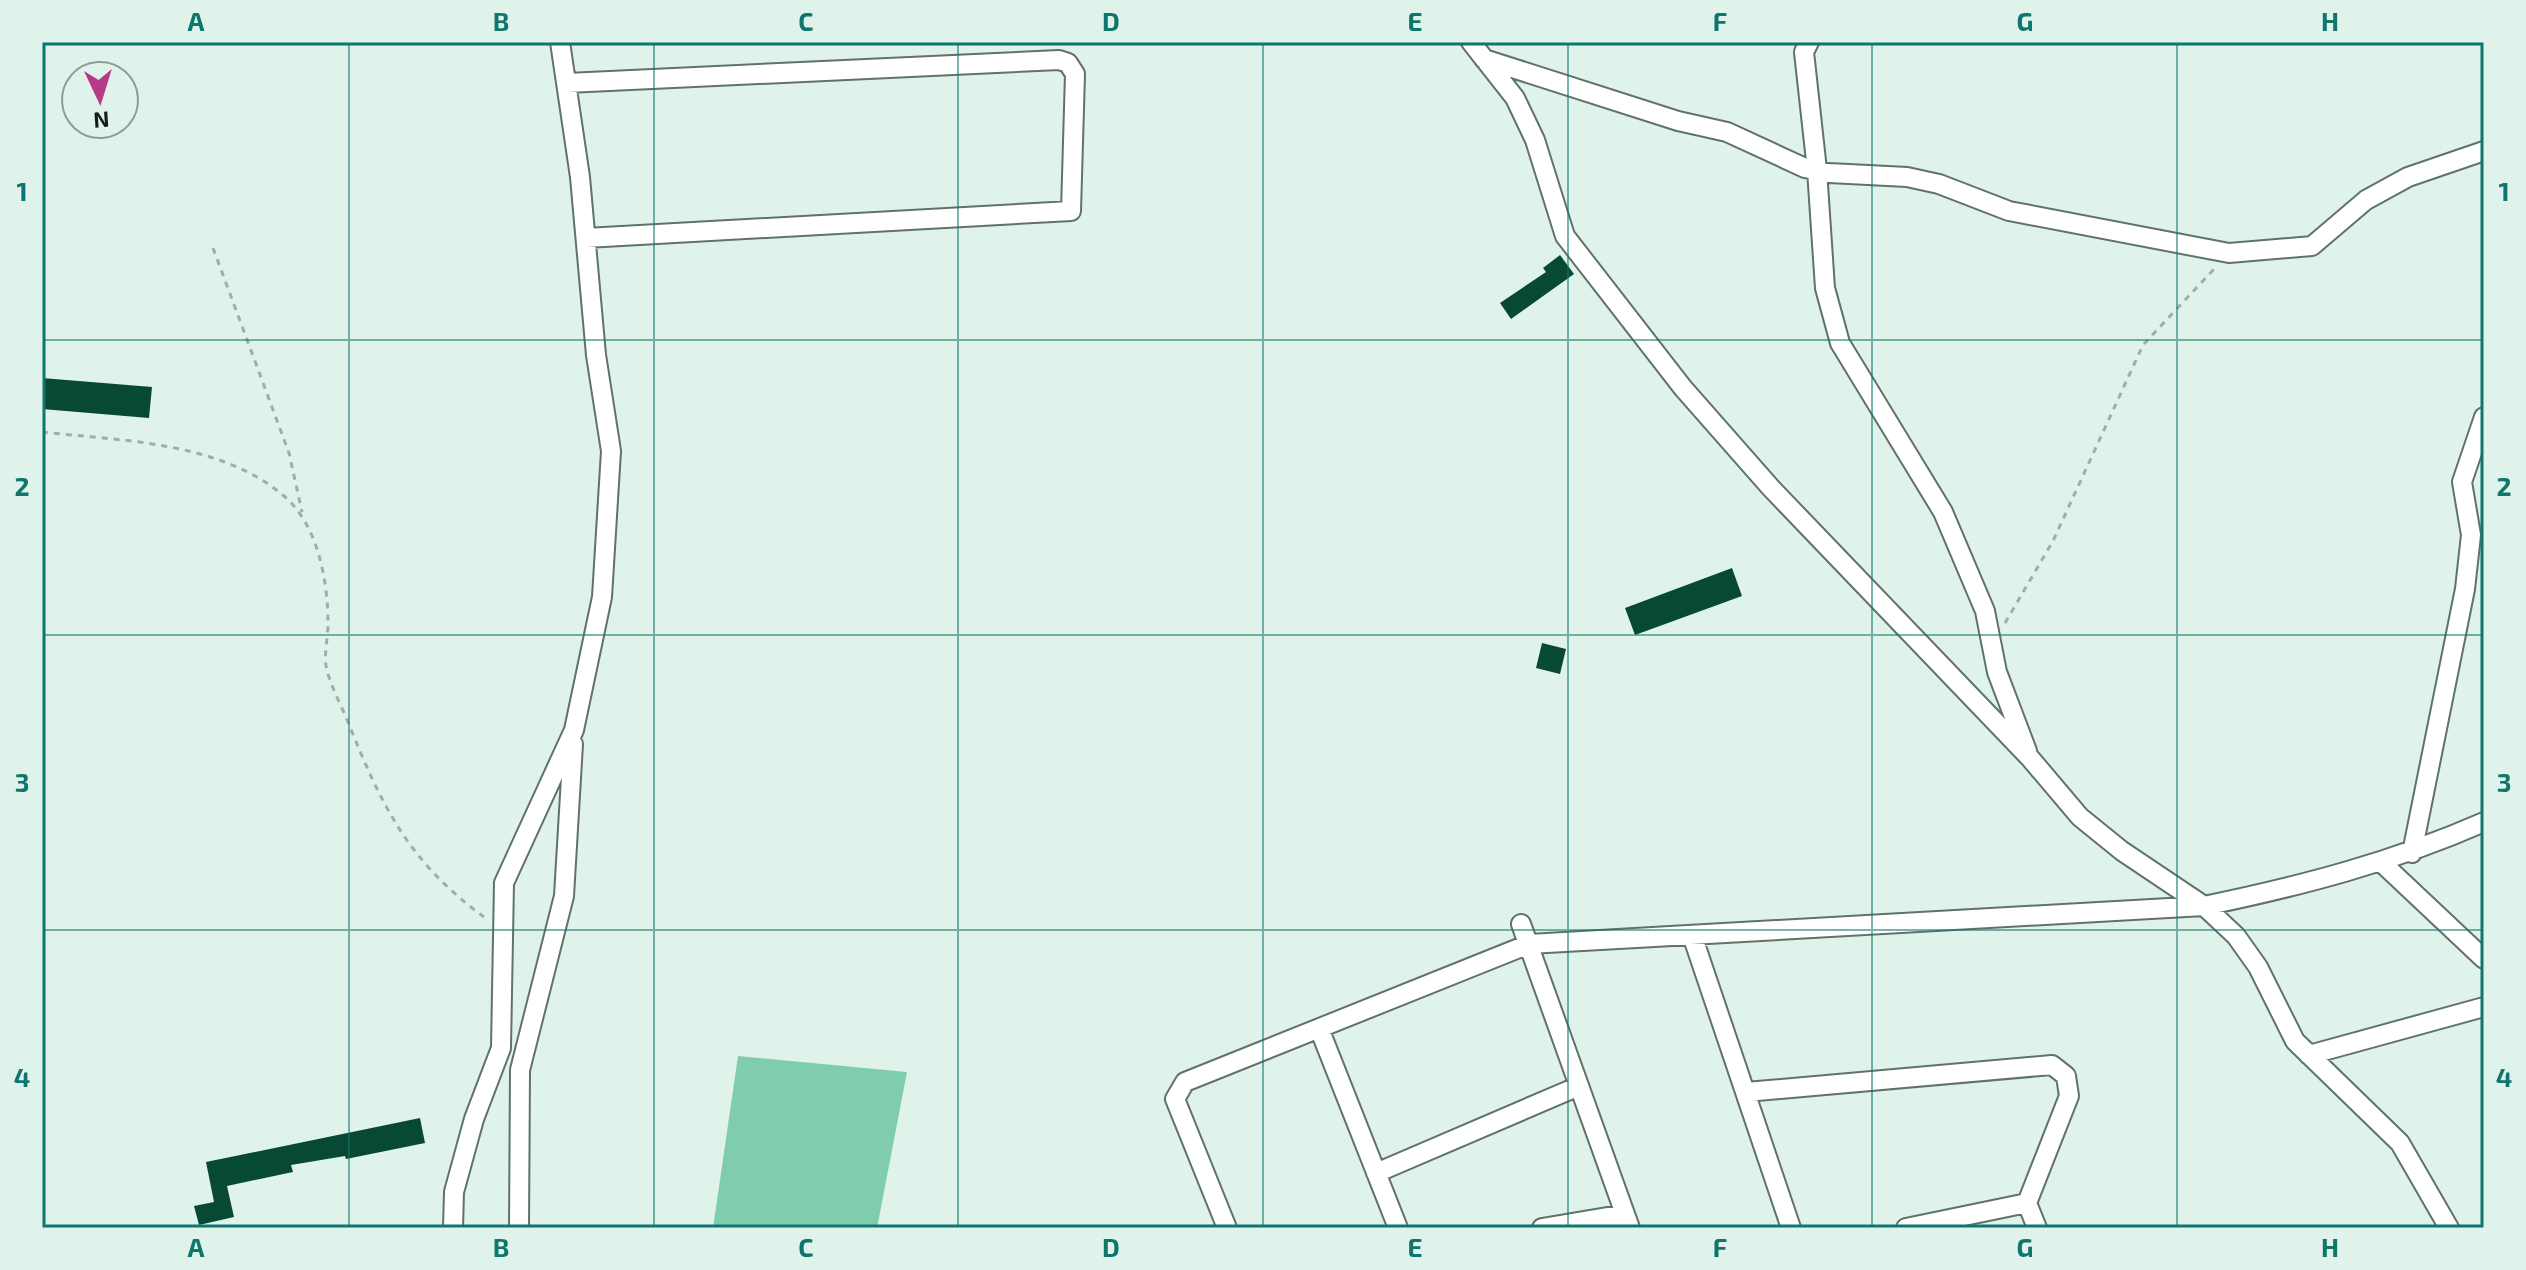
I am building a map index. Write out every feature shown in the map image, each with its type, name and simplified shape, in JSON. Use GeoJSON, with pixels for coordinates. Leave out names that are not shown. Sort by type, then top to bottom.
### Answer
{"type":"FeatureCollection","features":[{"type":"Feature","properties":{"kind":"street"},"geometry":{"type":"LineString","coordinates":[[519,1228],[520,1070],[564,896],[574,730],[602,597],[611,451],[596,355],[586,238],[560,42]]}},
{"type":"Feature","properties":{"kind":"street"},"geometry":{"type":"LineString","coordinates":[[1471,42],[1515,98],[1535,140],[1565,236],[1637,329],[1771,488],[2030,758],[2080,817],[2122,851],[2204,906],[2236,936],[2258,967],[2295,1041],[2400,1143],[2449,1228]]}},
{"type":"Feature","properties":{"kind":"street"},"geometry":{"type":"LineString","coordinates":[[1809,42],[1804,52],[1817,170],[1825,288],[1840,343],[1943,512],[1985,611],[1997,672],[2030,758]]}},
{"type":"Feature","properties":{"kind":"street"},"geometry":{"type":"LineString","coordinates":[[1484,59],[1678,121],[1706,125],[1817,170],[1907,177],[1939,184],[2009,211],[2229,253],[2312,246],[2377,194],[2408,177],[2484,151]]}},
{"type":"Feature","properties":{"kind":"street"},"geometry":{"type":"LineString","coordinates":[[567,83],[1059,60],[1068,63],[1075,74],[1071,211],[586,238]]}},
{"type":"Feature","properties":{"kind":"street"},"geometry":{"type":"LineString","coordinates":[[2412,853],[2465,589],[2471,535],[2462,482],[2484,417]]}},
{"type":"Feature","properties":{"kind":"street"},"geometry":{"type":"LineString","coordinates":[[453,1228],[454,1192],[474,1119],[501,1048],[504,883],[574,730]]}},
{"type":"Feature","properties":{"kind":"street"},"geometry":{"type":"LineString","coordinates":[[1227,1228],[1175,1099],[1185,1082],[1529,944],[2204,906],[2308,885],[2412,853],[2484,822]]}},
{"type":"Feature","properties":{"kind":"street"},"geometry":{"type":"LineString","coordinates":[[2381,862],[2484,959]]}},
{"type":"Feature","properties":{"kind":"street"},"geometry":{"type":"LineString","coordinates":[[1521,924],[1628,1221],[1542,1228]]}},
{"type":"Feature","properties":{"kind":"street"},"geometry":{"type":"LineString","coordinates":[[1692,935],[1791,1228]]}},
{"type":"Feature","properties":{"kind":"street"},"geometry":{"type":"LineString","coordinates":[[2309,1055],[2484,1007]]}},
{"type":"Feature","properties":{"kind":"street"},"geometry":{"type":"LineString","coordinates":[[1319,1028],[1398,1228]]}},
{"type":"Feature","properties":{"kind":"street"},"geometry":{"type":"LineString","coordinates":[[1746,1092],[2052,1065],[2066,1076],[2069,1096],[2027,1203],[2037,1228]]}},
{"type":"Feature","properties":{"kind":"street"},"geometry":{"type":"LineString","coordinates":[[1376,1173],[1579,1086]]}},
{"type":"Feature","properties":{"kind":"street"},"geometry":{"type":"LineString","coordinates":[[1906,1228],[2027,1203]]}},
{"type":"Feature","properties":{"kind":"path"},"geometry":{"type":"LineString","coordinates":[[213,248],[289,453],[303,516],[314,538],[328,603],[326,664],[365,765],[399,832],[428,869],[461,900],[504,930]]}},
{"type":"Feature","properties":{"kind":"path"},"geometry":{"type":"LineString","coordinates":[[1991,642],[2053,541],[2143,345],[2229,253]]}},
{"type":"Feature","properties":{"kind":"path"},"geometry":{"type":"LineString","coordinates":[[42,432],[183,449],[248,474],[285,497],[303,516]]}},
{"type":"Feature","properties":{"kind":"green space"},"geometry":{"type":"Polygon","coordinates":[[[738,1056],[907,1072],[877,1228],[713,1228],[738,1056]]]}},
{"type":"Feature","properties":{"kind":"building"},"geometry":{"type":"Polygon","coordinates":[[[1560,255],[1574,274],[1511,319],[1500,303],[1546,272],[1543,268],[1560,255]]]}},
{"type":"Feature","properties":{"kind":"building"},"geometry":{"type":"Polygon","coordinates":[[[42,378],[152,387],[149,418],[42,409],[42,378]]]}},
{"type":"Feature","properties":{"kind":"building"},"geometry":{"type":"Polygon","coordinates":[[[1732,568],[1742,596],[1635,635],[1625,608],[1732,568]]]}},
{"type":"Feature","properties":{"kind":"building"},"geometry":{"type":"Polygon","coordinates":[[[1542,643],[1566,649],[1560,674],[1536,668],[1542,643]]]}},
{"type":"Feature","properties":{"kind":"building"},"geometry":{"type":"Polygon","coordinates":[[[420,1118],[425,1143],[346,1159],[345,1156],[291,1165],[293,1172],[227,1186],[234,1217],[199,1225],[194,1206],[214,1202],[206,1162],[420,1118]]]}}]}
